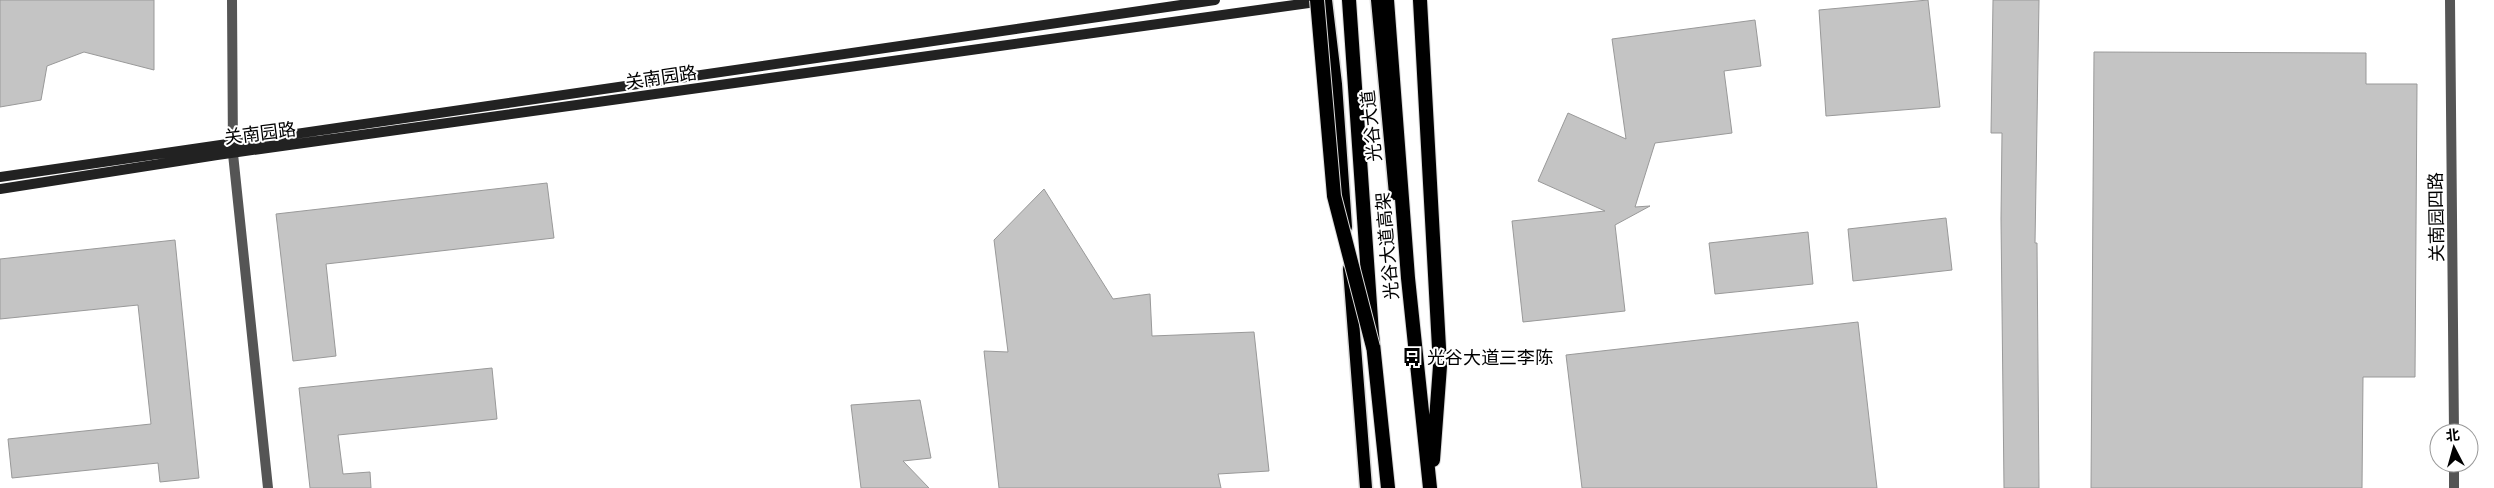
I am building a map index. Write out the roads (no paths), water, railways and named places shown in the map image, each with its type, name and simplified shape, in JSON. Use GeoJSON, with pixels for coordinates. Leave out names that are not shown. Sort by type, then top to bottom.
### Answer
{"type":"FeatureCollection","features":[{"type":"Feature","properties":{"kind":"highway"},"geometry":{"type":"LineString","coordinates":[[1317,0],[1334,196],[1373,347]]}},
{"type":"Feature","properties":{"kind":"highway","name":"光谷大道高架"},"geometry":{"type":"LineString","coordinates":[[1349,0],[1373,347],[1388,488]]}},
{"type":"Feature","properties":{"kind":"highway","name":"光谷大道高架"},"geometry":{"type":"LineString","coordinates":[[1387,0],[1408,278],[1431,488]]}},
{"type":"Feature","properties":{"kind":"highway"},"geometry":{"type":"LineString","coordinates":[[1420,0],[1440,366],[1431,488]]}},
{"type":"Feature","properties":{"kind":"main road","name":"关南园路"},"geometry":{"type":"LineString","coordinates":[[0,177],[1215,0]]}},
{"type":"Feature","properties":{"kind":"main road","name":"关南园路"},"geometry":{"type":"LineString","coordinates":[[0,188],[1326,0]]}},
{"type":"Feature","properties":{"kind":"main road","name":"光谷大道"},"geometry":{"type":"LineString","coordinates":[[1326,0],[1336,84],[1366,488]]}},
{"type":"Feature","properties":{"kind":"main road","name":"光谷大道"},"geometry":{"type":"LineString","coordinates":[[1376,0],[1424,488]]}},
{"type":"Feature","properties":{"kind":"street"},"geometry":{"type":"LineString","coordinates":[[232,0],[233,154],[268,488]]}},
{"type":"Feature","properties":{"kind":"street","name":"关南园四路"},"geometry":{"type":"LineString","coordinates":[[2450,0],[2454,423]]}},
{"type":"Feature","properties":{"kind":"street"},"geometry":{"type":"LineString","coordinates":[[2454,473],[2454,488]]}},
{"type":"Feature","properties":{"kind":"place","name":"光谷大道三李陈"},"geometry":{"type":"Point","coordinates":[1412,357]}}]}
